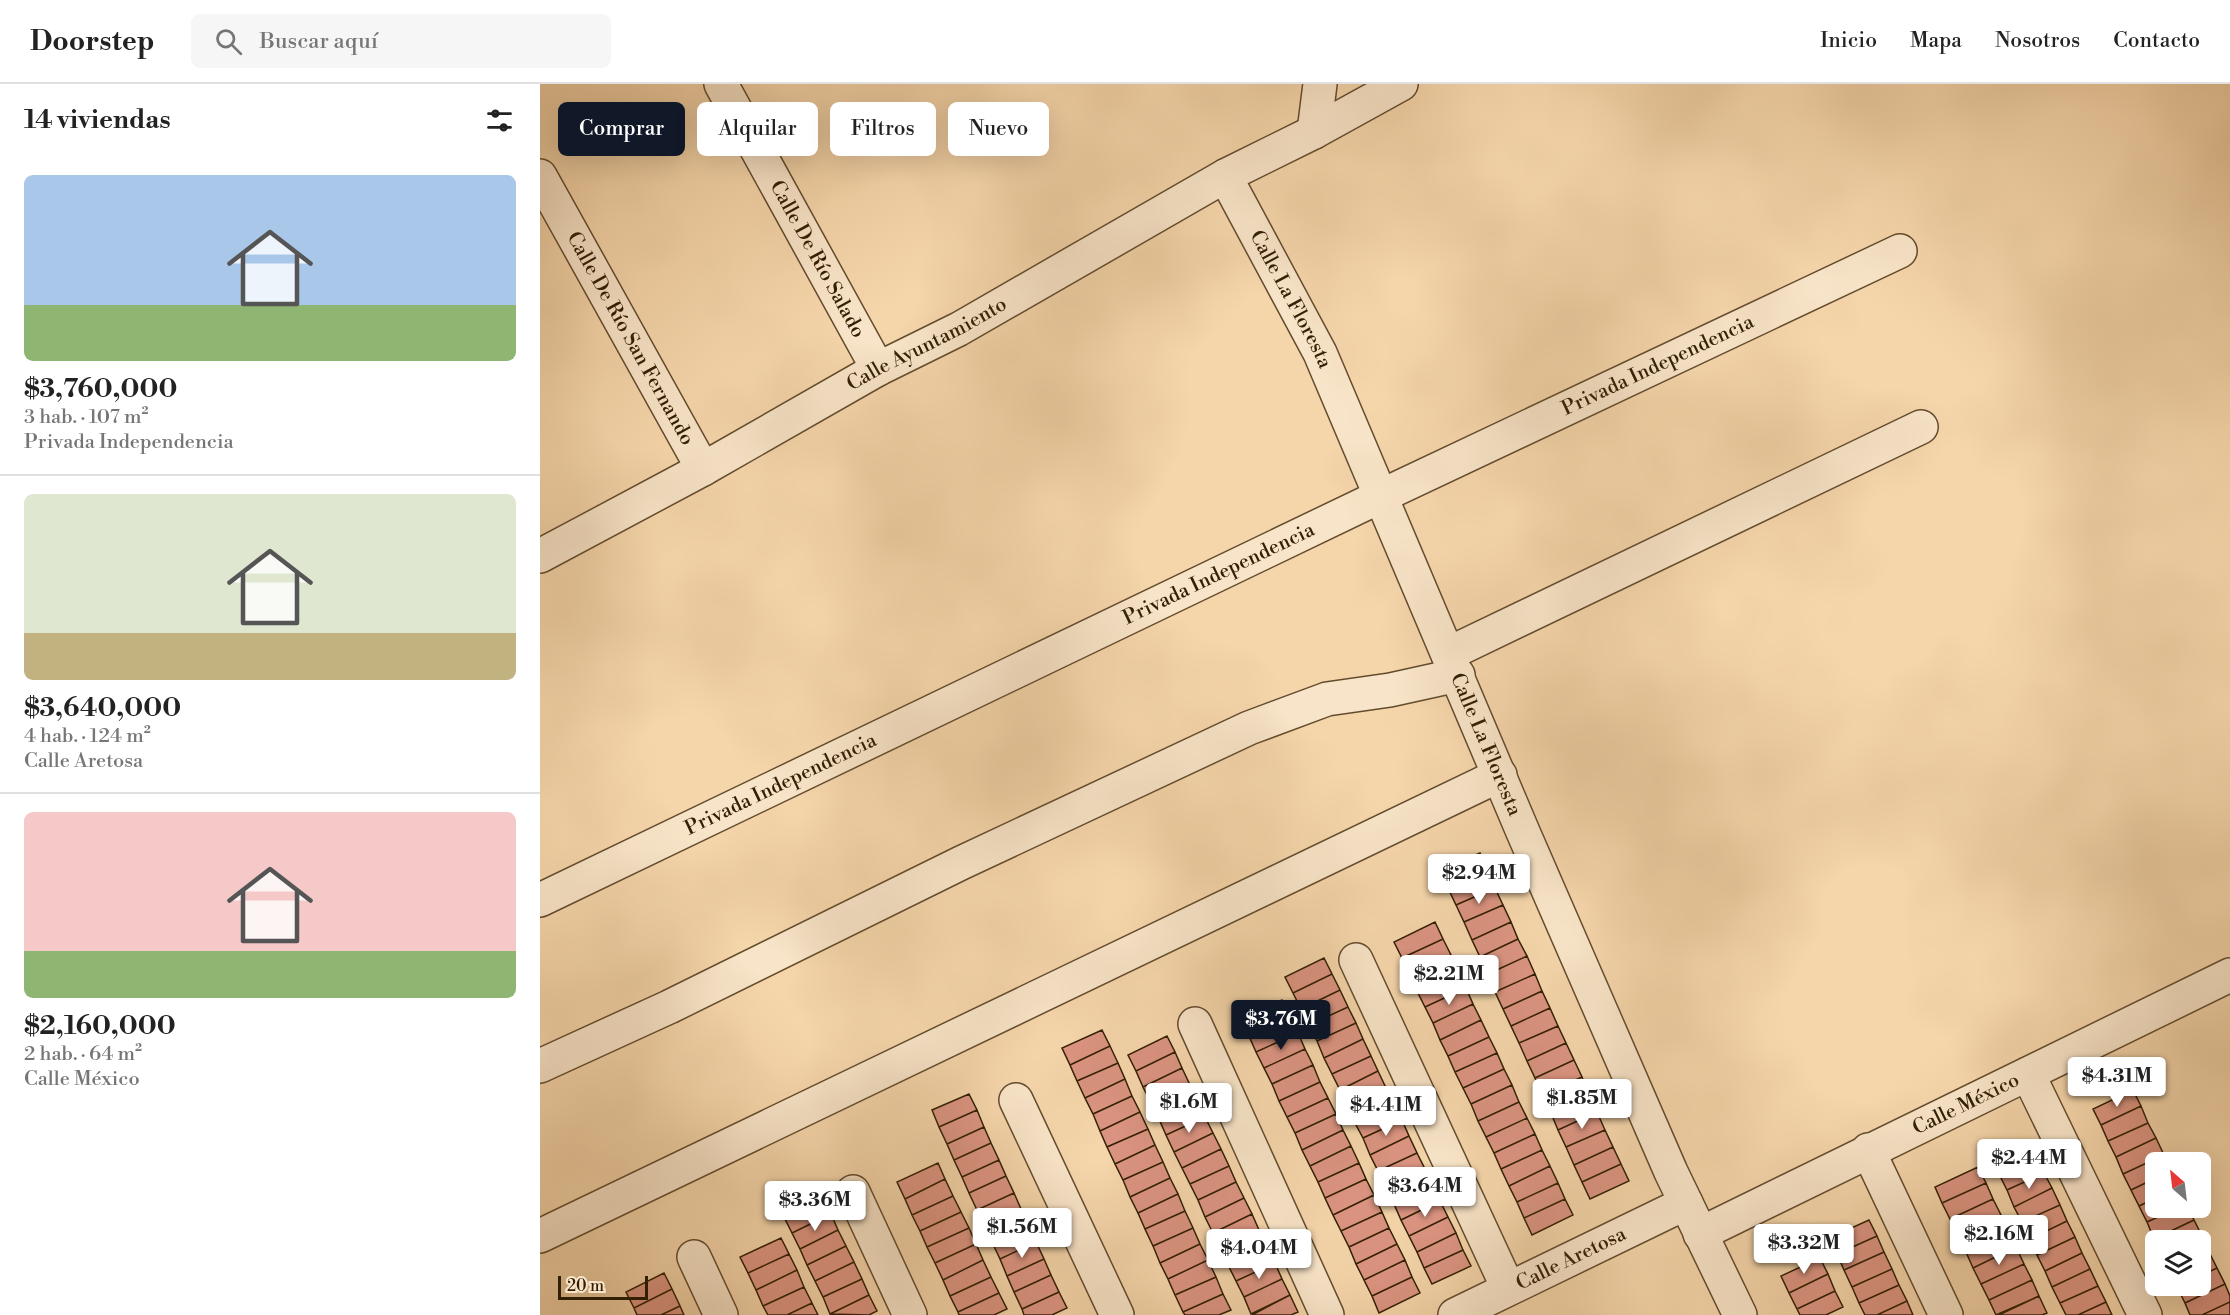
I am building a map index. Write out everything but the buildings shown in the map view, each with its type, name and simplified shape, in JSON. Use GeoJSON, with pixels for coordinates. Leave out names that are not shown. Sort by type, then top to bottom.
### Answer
{"type":"FeatureCollection","features":[{"type":"Feature","properties":{"kind":"street","name":"Calle De Río Salado"},"geometry":{"type":"LineString","coordinates":[[721,84],[878,369]]}},
{"type":"Feature","properties":{"kind":"street"},"geometry":{"type":"LineString","coordinates":[[1314,132],[1320,84]]}},
{"type":"Feature","properties":{"kind":"street","name":"Calle Ayuntamiento"},"geometry":{"type":"LineString","coordinates":[[540,556],[703,469],[878,369],[959,329],[1225,176],[1314,132],[1401,84]]}},
{"type":"Feature","properties":{"kind":"street","name":"Calle De Río San Fernando"},"geometry":{"type":"LineString","coordinates":[[540,176],[703,469]]}},
{"type":"Feature","properties":{"kind":"street","name":"Calle La Floresta"},"geometry":{"type":"LineString","coordinates":[[1225,176],[1320,353],[1666,1161],[1740,1315]]}},
{"type":"Feature","properties":{"kind":"street","name":"Privada Independencia"},"geometry":{"type":"LineString","coordinates":[[540,900],[1381,496],[1900,251]]}},
{"type":"Feature","properties":{"kind":"street"},"geometry":{"type":"LineString","coordinates":[[540,1066],[669,1007],[971,858],[1249,728],[1327,699],[1390,690],[1453,665],[1921,427]]}},
{"type":"Feature","properties":{"kind":"street"},"geometry":{"type":"LineString","coordinates":[[540,1236],[1500,775]]}},
{"type":"Feature","properties":{"kind":"street"},"geometry":{"type":"LineString","coordinates":[[1356,960],[1508,1288]]}},
{"type":"Feature","properties":{"kind":"street","name":"Calle México"},"geometry":{"type":"LineString","coordinates":[[1700,1234],[2230,975]]}},
{"type":"Feature","properties":{"kind":"street"},"geometry":{"type":"LineString","coordinates":[[1195,1024],[1327,1315]]}},
{"type":"Feature","properties":{"kind":"street"},"geometry":{"type":"LineString","coordinates":[[2028,1074],[2145,1315]]}},
{"type":"Feature","properties":{"kind":"street"},"geometry":{"type":"LineString","coordinates":[[1016,1100],[1117,1315]]}},
{"type":"Feature","properties":{"kind":"street"},"geometry":{"type":"LineString","coordinates":[[1868,1150],[1946,1315]]}},
{"type":"Feature","properties":{"kind":"street"},"geometry":{"type":"LineString","coordinates":[[853,1192],[910,1315]]}},
{"type":"Feature","properties":{"kind":"street","name":"Calle Aretosa"},"geometry":{"type":"LineString","coordinates":[[1455,1315],[1686,1203]]}},
{"type":"Feature","properties":{"kind":"street"},"geometry":{"type":"LineString","coordinates":[[694,1257],[721,1315]]}}]}
